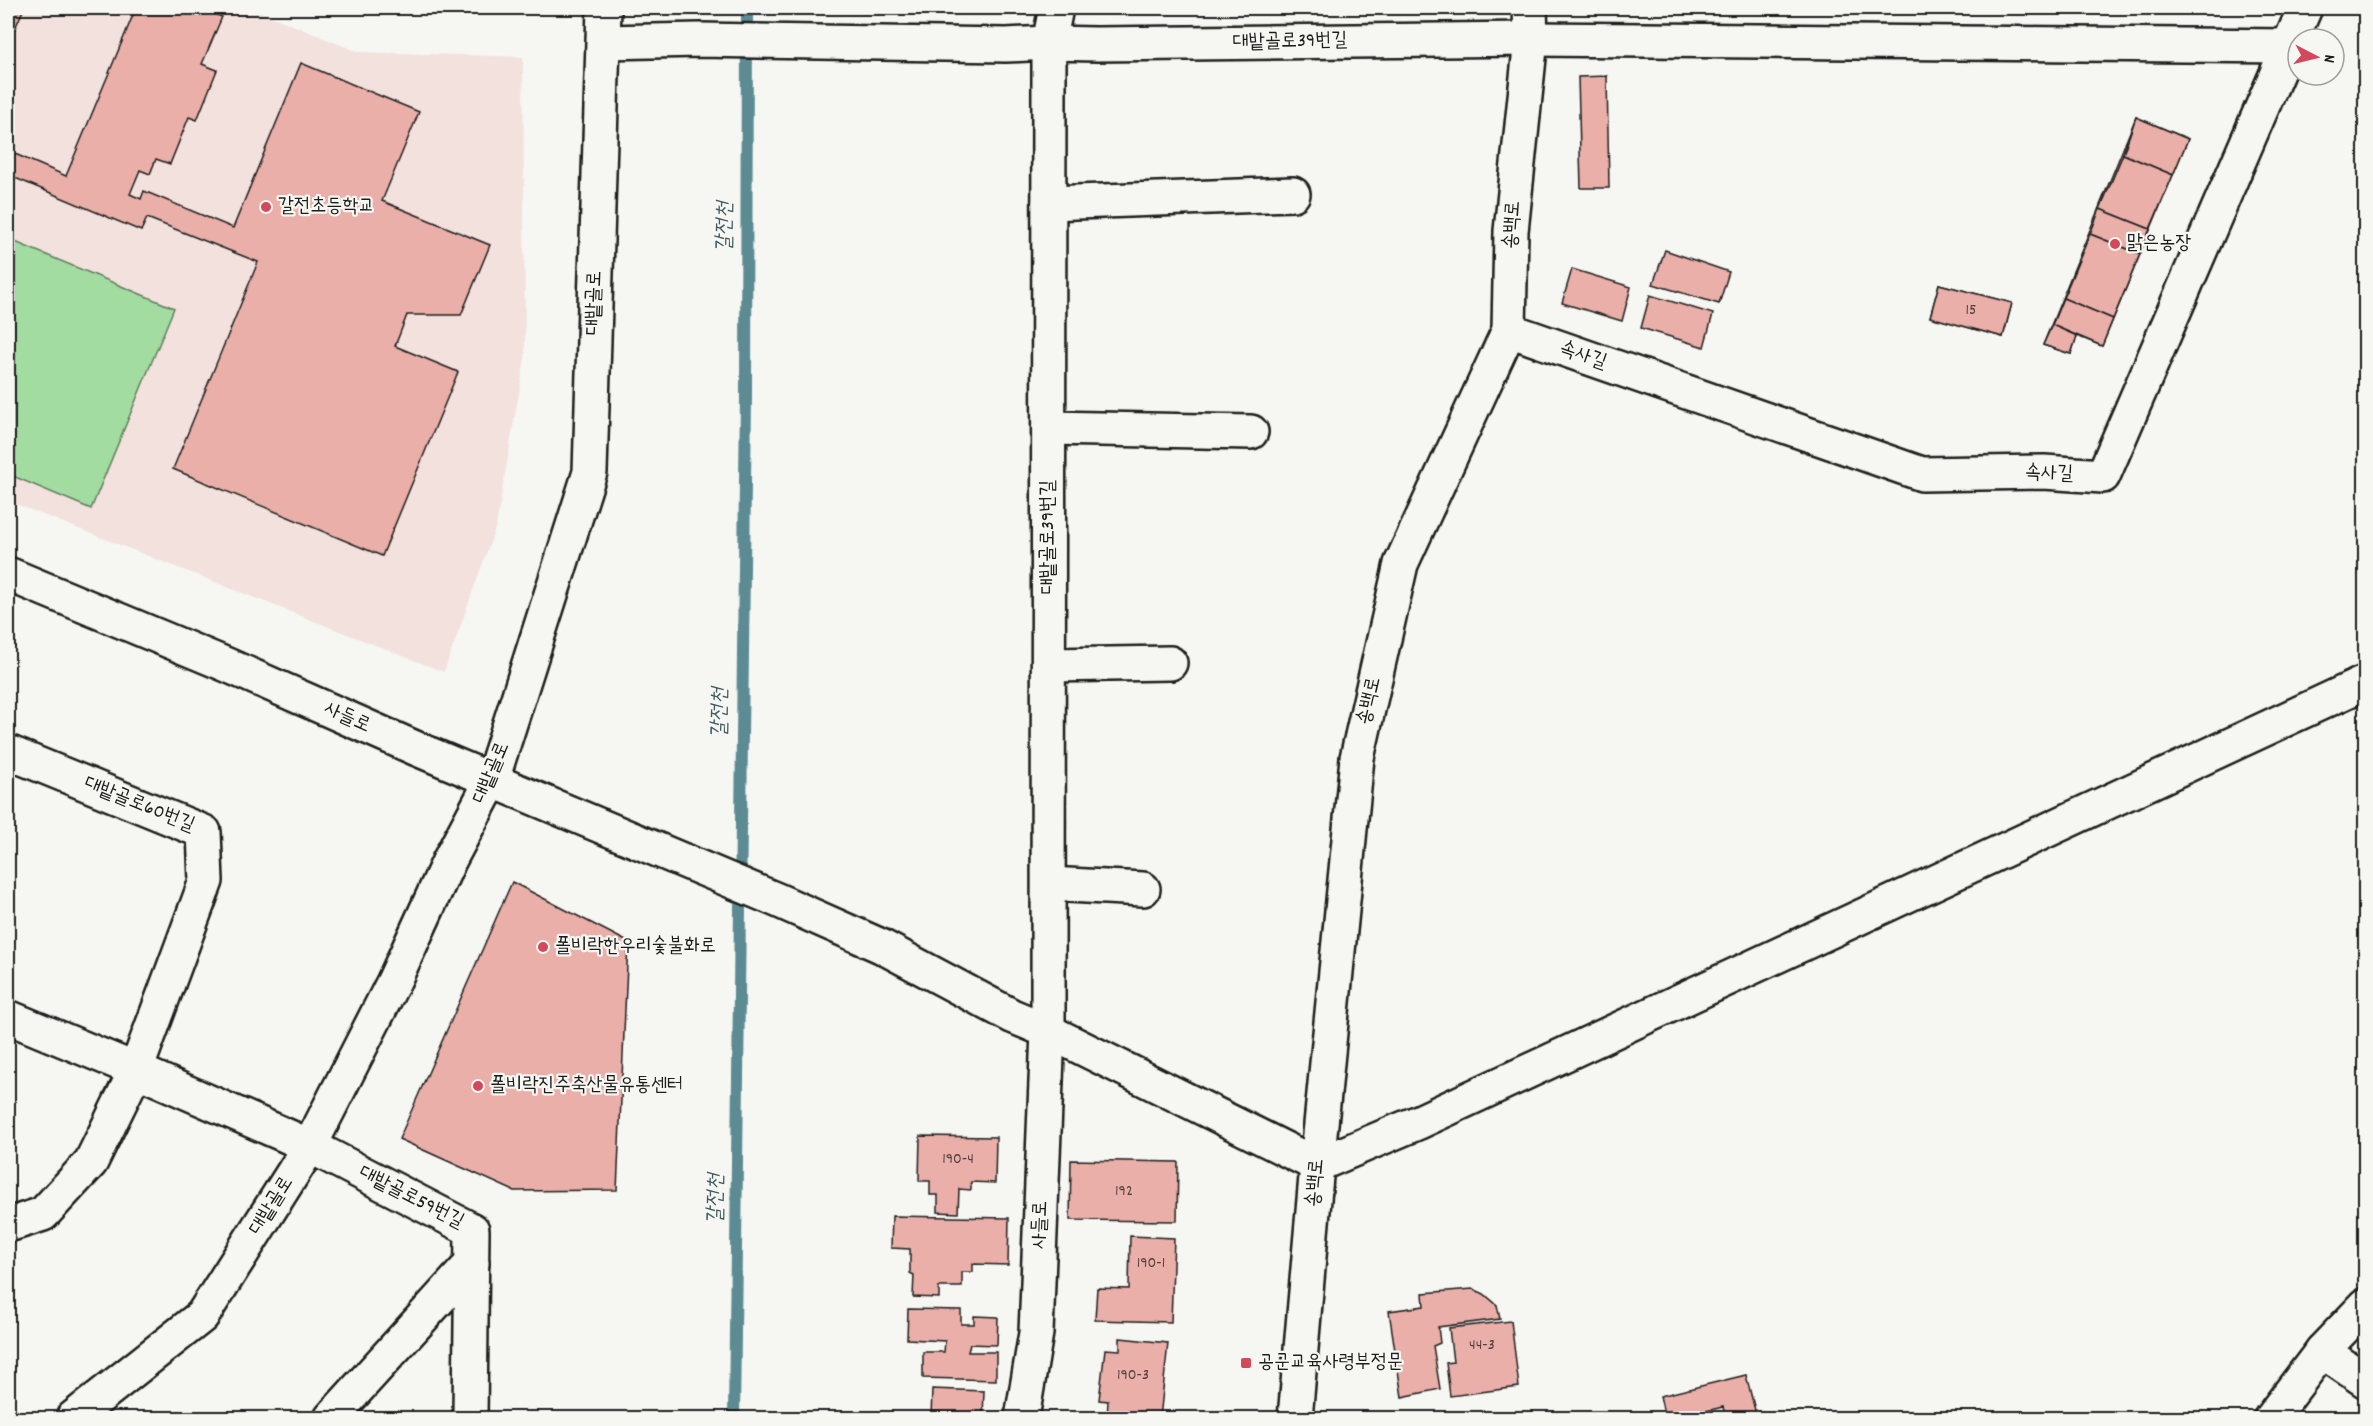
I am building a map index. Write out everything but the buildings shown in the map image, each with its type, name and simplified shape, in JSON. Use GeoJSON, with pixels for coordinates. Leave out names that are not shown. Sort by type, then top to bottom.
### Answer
{"type":"FeatureCollection","features":[{"type":"Feature","properties":{"kind":"street","name":"대밭골로"},"geometry":{"type":"LineString","coordinates":[[73,1419],[202,1316],[310,1146],[394,981],[449,861],[492,780],[590,471],[604,8]]}},
{"type":"Feature","properties":{"kind":"street","name":"대밭골로39번길"},"geometry":{"type":"LineString","coordinates":[[1048,1031],[1049,43],[1056,8]]}},
{"type":"Feature","properties":{"kind":"street","name":"속사길"},"geometry":{"type":"LineString","coordinates":[[2297,27],[2305,8]]}},
{"type":"Feature","properties":{"kind":"street","name":"대밭골로39번길"},"geometry":{"type":"LineString","coordinates":[[604,42],[700,40],[978,45],[1120,44],[1530,23],[2286,46]]}},
{"type":"Feature","properties":{"kind":"street","name":"송백로"},"geometry":{"type":"LineString","coordinates":[[1295,1419],[1317,1165],[1357,758],[1398,575],[1509,330],[1511,231],[1530,23]]}},
{"type":"Feature","properties":{"kind":"street","name":"속사길"},"geometry":{"type":"LineString","coordinates":[[1509,330],[1922,474],[2044,472],[2103,477],[2286,53]]}},
{"type":"Feature","properties":{"kind":"street"},"geometry":{"type":"LineString","coordinates":[[1049,202],[1293,194]]}},
{"type":"Feature","properties":{"kind":"street"},"geometry":{"type":"LineString","coordinates":[[1049,428],[1251,432]]}},
{"type":"Feature","properties":{"kind":"street","name":"사들로"},"geometry":{"type":"LineString","coordinates":[[8,574],[688,861],[870,941],[1012,1016],[1048,1031],[1036,1333],[1022,1419]]}},
{"type":"Feature","properties":{"kind":"street"},"geometry":{"type":"LineString","coordinates":[[1049,665],[1170,663]]}},
{"type":"Feature","properties":{"kind":"street"},"geometry":{"type":"LineString","coordinates":[[1048,1031],[1317,1165],[1419,1122],[2366,682]]}},
{"type":"Feature","properties":{"kind":"street","name":"대밭골로60번길"},"geometry":{"type":"LineString","coordinates":[[8,752],[204,832],[206,881],[136,1070],[91,1162],[43,1214],[8,1224]]}},
{"type":"Feature","properties":{"kind":"street"},"geometry":{"type":"LineString","coordinates":[[1049,884],[1143,889]]}},
{"type":"Feature","properties":{"kind":"street"},"geometry":{"type":"LineString","coordinates":[[8,1017],[310,1146]]}},
{"type":"Feature","properties":{"kind":"street","name":"대밭골로59번길"},"geometry":{"type":"LineString","coordinates":[[310,1146],[472,1230],[470,1419]]}},
{"type":"Feature","properties":{"kind":"street"},"geometry":{"type":"LineString","coordinates":[[331,1419],[472,1263]]}},
{"type":"Feature","properties":{"kind":"street"},"geometry":{"type":"LineString","coordinates":[[2271,1419],[2322,1351],[2366,1305]]}},
{"type":"Feature","properties":{"kind":"street"},"geometry":{"type":"LineString","coordinates":[[2322,1351],[2366,1381]]}},
{"type":"Feature","properties":{"kind":"shaded area","name":"갈전초등학교"},"geometry":{"type":"Polygon","coordinates":[[[8,8],[251,8],[358,52],[523,57],[525,358],[496,526],[444,672],[8,501],[8,8]]]}},
{"type":"Feature","properties":{"kind":"green space"},"geometry":{"type":"Polygon","coordinates":[[[8,239],[174,308],[91,509],[8,474],[8,239]]]}},
{"type":"Feature","properties":{"kind":"waterway","name":"갈전천"},"geometry":{"type":"LineString","coordinates":[[734,1418],[746,397],[747,8]]}},
{"type":"Feature","properties":{"kind":"place","name":"갈전초등학교"},"geometry":{"type":"Point","coordinates":[266,207]}},
{"type":"Feature","properties":{"kind":"place","name":"맑은농장"},"geometry":{"type":"Point","coordinates":[2115,244]}},
{"type":"Feature","properties":{"kind":"place","name":"폴비락한우리숯불화로"},"geometry":{"type":"Point","coordinates":[543,947]}},
{"type":"Feature","properties":{"kind":"place","name":"폴비락진주축산물유통센터"},"geometry":{"type":"Point","coordinates":[478,1086]}},
{"type":"Feature","properties":{"kind":"place","name":"공군교육사령부정문"},"geometry":{"type":"Point","coordinates":[1246,1363]}}]}
